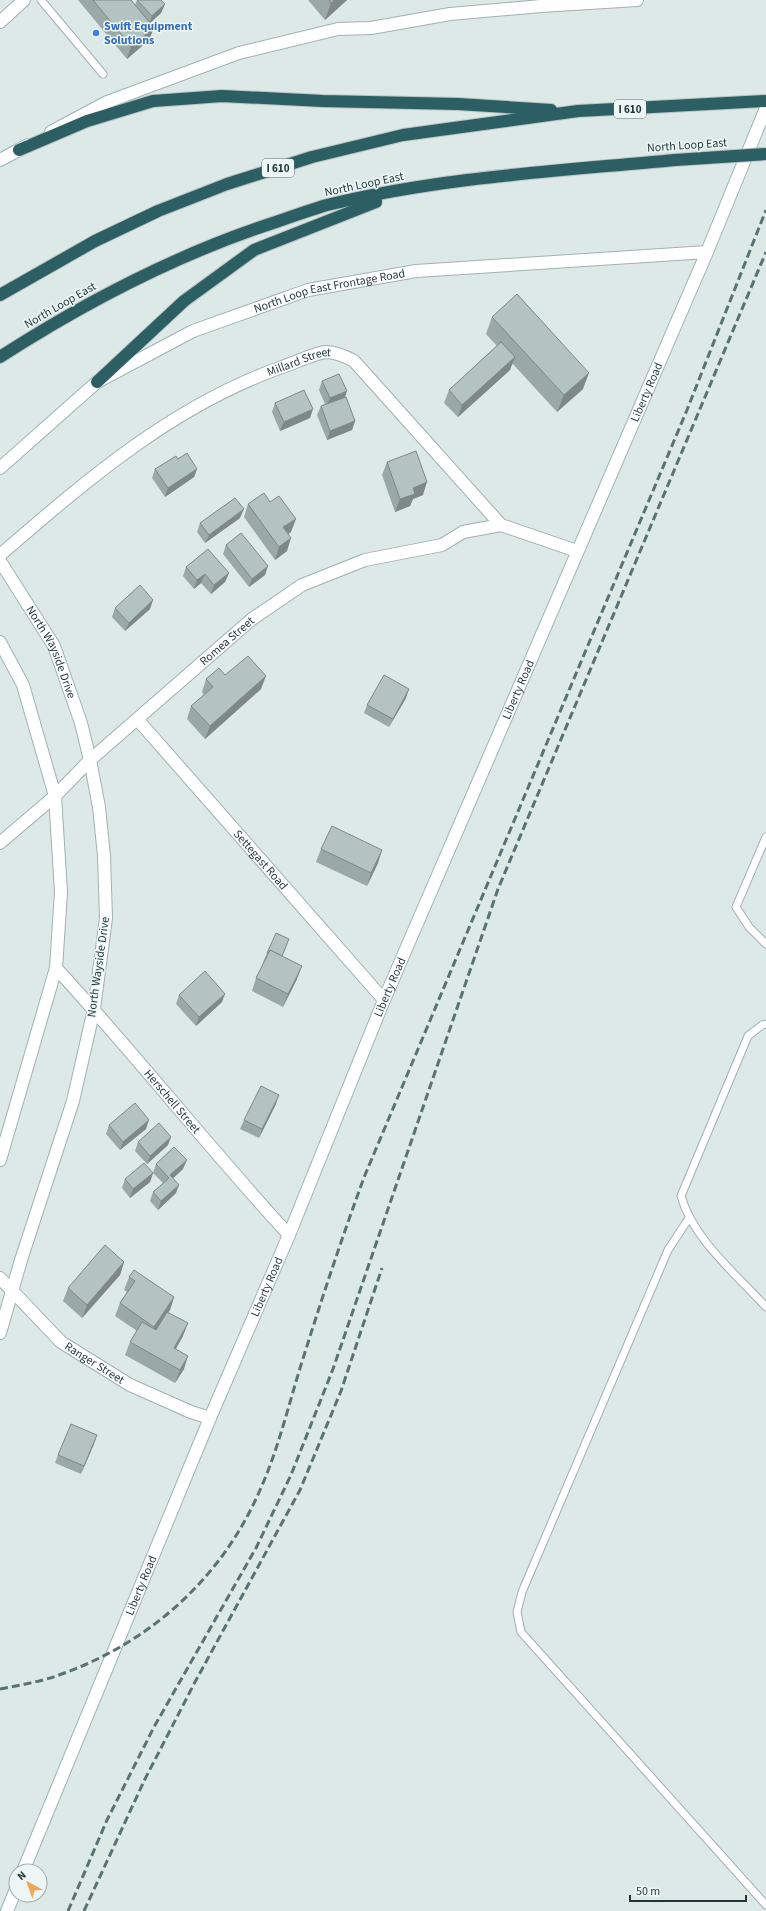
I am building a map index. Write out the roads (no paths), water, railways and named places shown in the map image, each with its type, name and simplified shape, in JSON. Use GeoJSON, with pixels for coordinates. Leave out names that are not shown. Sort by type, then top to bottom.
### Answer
{"type":"FeatureCollection","features":[{"type":"Feature","properties":{"kind":"highway"},"geometry":{"type":"LineString","coordinates":[[19,150],[87,121],[153,101],[222,96],[323,101],[458,104],[578,111]]}},
{"type":"Feature","properties":{"kind":"highway","name":"I 610"},"geometry":{"type":"LineString","coordinates":[[0,295],[95,241],[158,211],[227,184],[312,157],[403,135],[578,111],[766,100]]}},
{"type":"Feature","properties":{"kind":"highway","name":"North Loop East"},"geometry":{"type":"LineString","coordinates":[[0,357],[60,319],[118,288],[180,258],[246,232],[326,206],[415,188],[497,176],[675,160],[766,154]]}},
{"type":"Feature","properties":{"kind":"highway"},"geometry":{"type":"LineString","coordinates":[[97,382],[184,302],[254,250],[346,212],[415,188]]}},
{"type":"Feature","properties":{"kind":"main road"},"geometry":{"type":"LineString","coordinates":[[0,22],[24,0]]}},
{"type":"Feature","properties":{"kind":"main road"},"geometry":{"type":"LineString","coordinates":[[0,160],[84,113],[107,102],[239,52],[338,29],[371,28],[450,14],[541,3],[637,0]]}},
{"type":"Feature","properties":{"kind":"main road","name":"Liberty Road"},"geometry":{"type":"LineString","coordinates":[[26,1863],[210,1418],[289,1236],[384,1000],[577,550],[707,252],[766,108]]}},
{"type":"Feature","properties":{"kind":"main road","name":"North Loop East Frontage Road"},"geometry":{"type":"LineString","coordinates":[[0,468],[97,382],[194,331],[308,290],[416,271],[707,252]]}},
{"type":"Feature","properties":{"kind":"main road","name":"Millard Street"},"geometry":{"type":"LineString","coordinates":[[0,555],[92,476],[157,429],[250,379],[324,352],[338,353],[354,361],[501,525],[577,550]]}},
{"type":"Feature","properties":{"kind":"main road","name":"Romea Street"},"geometry":{"type":"LineString","coordinates":[[0,843],[55,796],[90,760],[138,720],[252,619],[302,585],[365,560],[442,545],[463,532],[501,525]]}},
{"type":"Feature","properties":{"kind":"main road","name":"North Wayside Drive"},"geometry":{"type":"LineString","coordinates":[[0,561],[54,646],[81,723],[99,807],[106,918],[94,1009],[73,1101],[0,1333]]}},
{"type":"Feature","properties":{"kind":"main road"},"geometry":{"type":"LineString","coordinates":[[0,642],[23,684],[55,796],[61,892],[56,968],[0,1160]]}},
{"type":"Feature","properties":{"kind":"main road","name":"Settegast Road"},"geometry":{"type":"LineString","coordinates":[[138,720],[384,1000]]}},
{"type":"Feature","properties":{"kind":"main road","name":"Herschell Street"},"geometry":{"type":"LineString","coordinates":[[56,968],[94,1009],[236,1178],[289,1236]]}},
{"type":"Feature","properties":{"kind":"main road","name":"Ranger Street"},"geometry":{"type":"LineString","coordinates":[[0,1278],[61,1342],[130,1385],[191,1412],[210,1418]]}},
{"type":"Feature","properties":{"kind":"lane"},"geometry":{"type":"LineString","coordinates":[[41,0],[103,74]]}},
{"type":"Feature","properties":{"kind":"lane"},"geometry":{"type":"LineString","coordinates":[[766,837],[736,907],[749,927],[766,944]]}},
{"type":"Feature","properties":{"kind":"lane"},"geometry":{"type":"LineString","coordinates":[[766,1024],[762,1025],[748,1036],[681,1196],[689,1218],[699,1234],[766,1307]]}},
{"type":"Feature","properties":{"kind":"lane"},"geometry":{"type":"LineString","coordinates":[[689,1218],[668,1250],[522,1592],[516,1612],[521,1632],[766,1905]]}},
{"type":"Feature","properties":{"kind":"railway"},"geometry":{"type":"LineString","coordinates":[[0,1689],[59,1675],[92,1661],[123,1645],[153,1626],[179,1604],[204,1579],[225,1552],[244,1522],[260,1490],[272,1460],[324,1293],[365,1175],[687,410],[766,210]]}},
{"type":"Feature","properties":{"kind":"railway"},"geometry":{"type":"LineString","coordinates":[[68,1911],[107,1820],[154,1727],[256,1548],[291,1475],[333,1369],[498,889],[766,252]]}},
{"type":"Feature","properties":{"kind":"railway"},"geometry":{"type":"LineString","coordinates":[[84,1911],[145,1779],[195,1682],[300,1490],[341,1391],[382,1268]]}},
{"type":"Feature","properties":{"kind":"place","name":"Swift Equipment Solutions"},"geometry":{"type":"Point","coordinates":[96,33]}}]}
